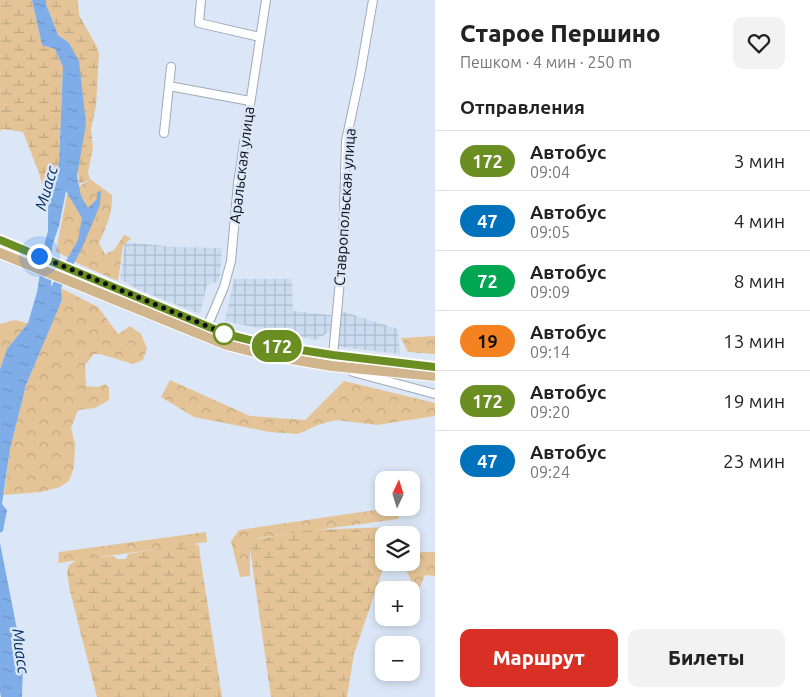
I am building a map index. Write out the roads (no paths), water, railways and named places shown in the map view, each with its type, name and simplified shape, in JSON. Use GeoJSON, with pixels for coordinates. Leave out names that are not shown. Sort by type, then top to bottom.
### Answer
{"type":"FeatureCollection","features":[{"type":"Feature","properties":{"kind":"main road"},"geometry":{"type":"LineString","coordinates":[[0,240],[226,334],[332,361],[435,376]]}},
{"type":"Feature","properties":{"kind":"main road"},"geometry":{"type":"LineString","coordinates":[[0,253],[227,345],[267,355],[435,367]]}},
{"type":"Feature","properties":{"kind":"street"},"geometry":{"type":"LineString","coordinates":[[201,0],[199,23],[260,38]]}},
{"type":"Feature","properties":{"kind":"street","name":"Аральская улица"},"geometry":{"type":"LineString","coordinates":[[207,327],[224,287],[231,261],[238,183],[266,0]]}},
{"type":"Feature","properties":{"kind":"street","name":"Ставропольская улица"},"geometry":{"type":"LineString","coordinates":[[332,361],[343,248],[346,141],[373,0]]}},
{"type":"Feature","properties":{"kind":"street"},"geometry":{"type":"LineString","coordinates":[[164,133],[171,67]]}},
{"type":"Feature","properties":{"kind":"street"},"geometry":{"type":"LineString","coordinates":[[169,86],[250,101]]}},
{"type":"Feature","properties":{"kind":"street"},"geometry":{"type":"LineString","coordinates":[[332,361],[435,394]]}},
{"type":"Feature","properties":{"kind":"water"},"geometry":{"type":"Polygon","coordinates":[[[32,0],[46,0],[58,35],[69,43],[79,61],[86,124],[77,176],[81,196],[88,208],[97,199],[97,192],[101,191],[100,205],[82,248],[61,288],[62,300],[26,385],[10,449],[2,504],[7,510],[3,531],[0,533],[0,369],[7,349],[28,323],[37,292],[48,231],[48,207],[59,162],[63,67],[55,49],[42,45],[32,0]],[[66,191],[59,226],[52,246],[51,287],[78,240],[82,218],[66,191]]]}},
{"type":"Feature","properties":{"kind":"water","name":"Миасс"},"geometry":{"type":"Polygon","coordinates":[[[0,543],[23,660],[22,697],[1,697],[0,692],[0,543]]]}}]}
